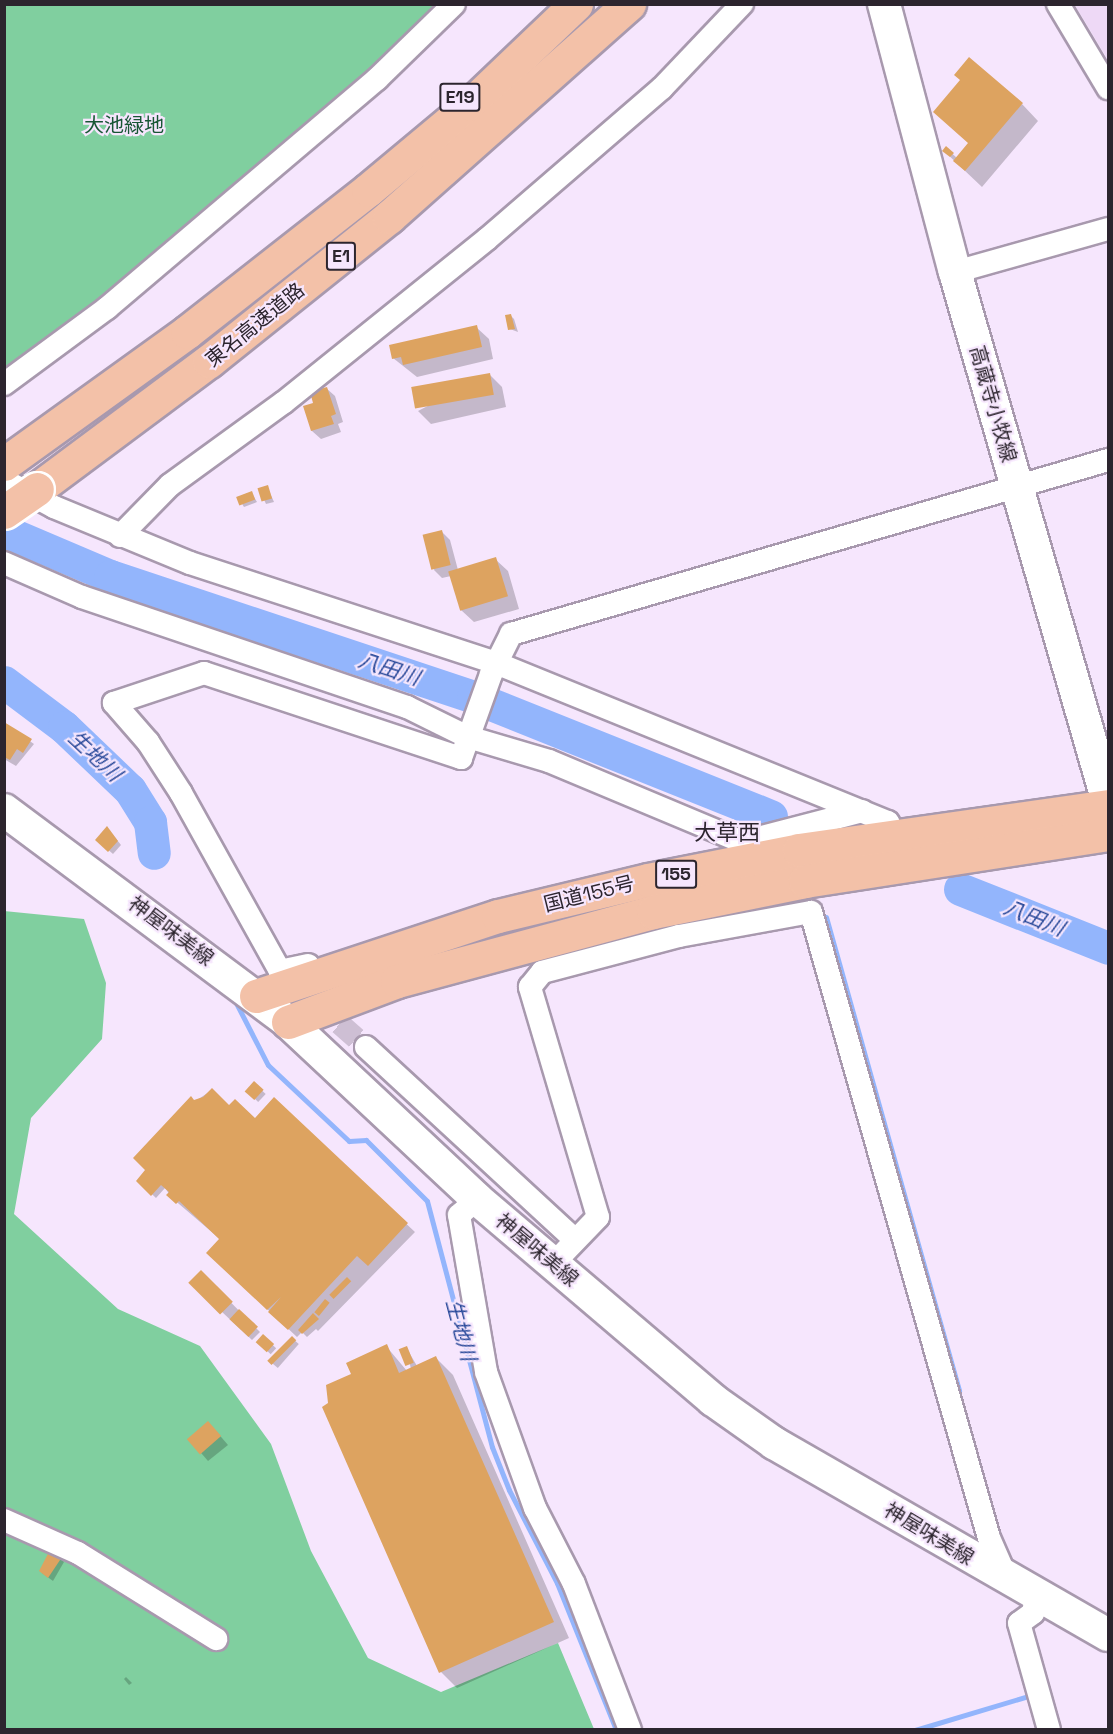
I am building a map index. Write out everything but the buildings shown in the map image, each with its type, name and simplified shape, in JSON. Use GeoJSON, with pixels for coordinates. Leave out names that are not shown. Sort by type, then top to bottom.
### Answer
{"type":"FeatureCollection","features":[{"type":"Feature","properties":{"kind":"highway","name":"E19"},"geometry":{"type":"LineString","coordinates":[[368,190],[552,4]]}},
{"type":"Feature","properties":{"kind":"highway","name":"東名高速道路"},"geometry":{"type":"LineString","coordinates":[[6,468],[187,332],[368,190],[471,104],[576,4]]}},
{"type":"Feature","properties":{"kind":"highway","name":"東名高速道路"},"geometry":{"type":"LineString","coordinates":[[4,512],[209,361],[389,217],[629,4]]}},
{"type":"Feature","properties":{"kind":"highway","name":"国道155号"},"geometry":{"type":"LineString","coordinates":[[256,996],[498,916],[648,880],[754,849],[895,838],[1108,804]]}},
{"type":"Feature","properties":{"kind":"highway","name":"国道155号"},"geometry":{"type":"LineString","coordinates":[[288,1022],[408,978],[653,912],[816,880],[1108,834]]}},
{"type":"Feature","properties":{"kind":"main road","name":"高蔵寺小牧線"},"geometry":{"type":"LineString","coordinates":[[884,4],[955,272],[1108,804]]}},
{"type":"Feature","properties":{"kind":"main road","name":"神屋味美線"},"geometry":{"type":"LineString","coordinates":[[4,810],[288,1022],[477,1199],[713,1400],[766,1437],[1008,1580],[1108,1635]]}},
{"type":"Feature","properties":{"kind":"street"},"geometry":{"type":"LineString","coordinates":[[4,384],[107,308],[377,79],[454,4]]}},
{"type":"Feature","properties":{"kind":"street"},"geometry":{"type":"LineString","coordinates":[[120,536],[171,485],[283,403],[505,224],[662,88],[741,4]]}},
{"type":"Feature","properties":{"kind":"street"},"geometry":{"type":"LineString","coordinates":[[1058,4],[1108,88]]}},
{"type":"Feature","properties":{"kind":"street"},"geometry":{"type":"LineString","coordinates":[[955,272],[1108,229]]}},
{"type":"Feature","properties":{"kind":"street"},"geometry":{"type":"LineString","coordinates":[[862,811],[754,849],[650,865],[437,922],[280,972],[181,793],[148,741],[114,703],[204,673],[461,758],[493,668],[511,634],[1108,460]]}},
{"type":"Feature","properties":{"kind":"street"},"geometry":{"type":"LineString","coordinates":[[6,468],[120,536],[190,563],[493,668],[862,811],[888,822],[895,838]]}},
{"type":"Feature","properties":{"kind":"street"},"geometry":{"type":"LineString","coordinates":[[4,563],[103,604],[407,707],[469,733],[549,761],[754,849]]}},
{"type":"Feature","properties":{"kind":"street"},"geometry":{"type":"LineString","coordinates":[[553,1264],[574,1239],[598,1217],[530,987],[542,972],[680,936],[811,912],[988,1538],[1008,1580]]}},
{"type":"Feature","properties":{"kind":"street"},"geometry":{"type":"LineString","coordinates":[[366,1047],[574,1239]]}},
{"type":"Feature","properties":{"kind":"street"},"geometry":{"type":"LineString","coordinates":[[477,1199],[459,1215],[486,1372],[535,1508],[574,1584],[630,1730]]}},
{"type":"Feature","properties":{"kind":"street"},"geometry":{"type":"LineString","coordinates":[[4,1520],[78,1553],[216,1639]]}},
{"type":"Feature","properties":{"kind":"street"},"geometry":{"type":"LineString","coordinates":[[1036,1595],[1033,1613],[1019,1623],[1049,1730]]}},
{"type":"Feature","properties":{"kind":"shaded area"},"geometry":{"type":"Polygon","coordinates":[[[1075,5],[1108,5],[1108,60],[1075,5]]]}},
{"type":"Feature","properties":{"kind":"green space","name":"大池緑地"},"geometry":{"type":"Polygon","coordinates":[[[5,5],[443,5],[371,74],[104,301],[5,375],[5,5]]]}},
{"type":"Feature","properties":{"kind":"green space"},"geometry":{"type":"Polygon","coordinates":[[[4,911],[84,919],[106,983],[102,1039],[31,1118],[14,1214],[118,1309],[200,1346],[271,1444],[311,1551],[368,1658],[441,1692],[558,1643],[594,1729],[5,1729],[4,911]]]}},
{"type":"Feature","properties":{"kind":"waterway","name":"八田川"},"geometry":{"type":"LineString","coordinates":[[4,531],[110,576],[473,697],[771,816]]}},
{"type":"Feature","properties":{"kind":"waterway","name":"生地川"},"geometry":{"type":"LineString","coordinates":[[4,682],[64,727],[130,790],[150,822],[154,853]]}},
{"type":"Feature","properties":{"kind":"waterway","name":"八田川"},"geometry":{"type":"LineString","coordinates":[[960,889],[1108,948]]}},
{"type":"Feature","properties":{"kind":"waterway"},"geometry":{"type":"LineString","coordinates":[[826,917],[959,1391]]}},
{"type":"Feature","properties":{"kind":"waterway","name":"生地川"},"geometry":{"type":"LineString","coordinates":[[233,997],[268,1065],[349,1141],[366,1140],[427,1201],[492,1447],[509,1490],[557,1583],[616,1730]]}},
{"type":"Feature","properties":{"kind":"waterway"},"geometry":{"type":"LineString","coordinates":[[915,1730],[1035,1694]]}},
{"type":"Feature","properties":{"kind":"tunnel"},"geometry":{"type":"LineString","coordinates":[[315,1002],[366,1047]]}},
{"type":"Feature","properties":{"kind":"district","name":"大草西"},"geometry":{"type":"Point","coordinates":[727,833]}}]}
